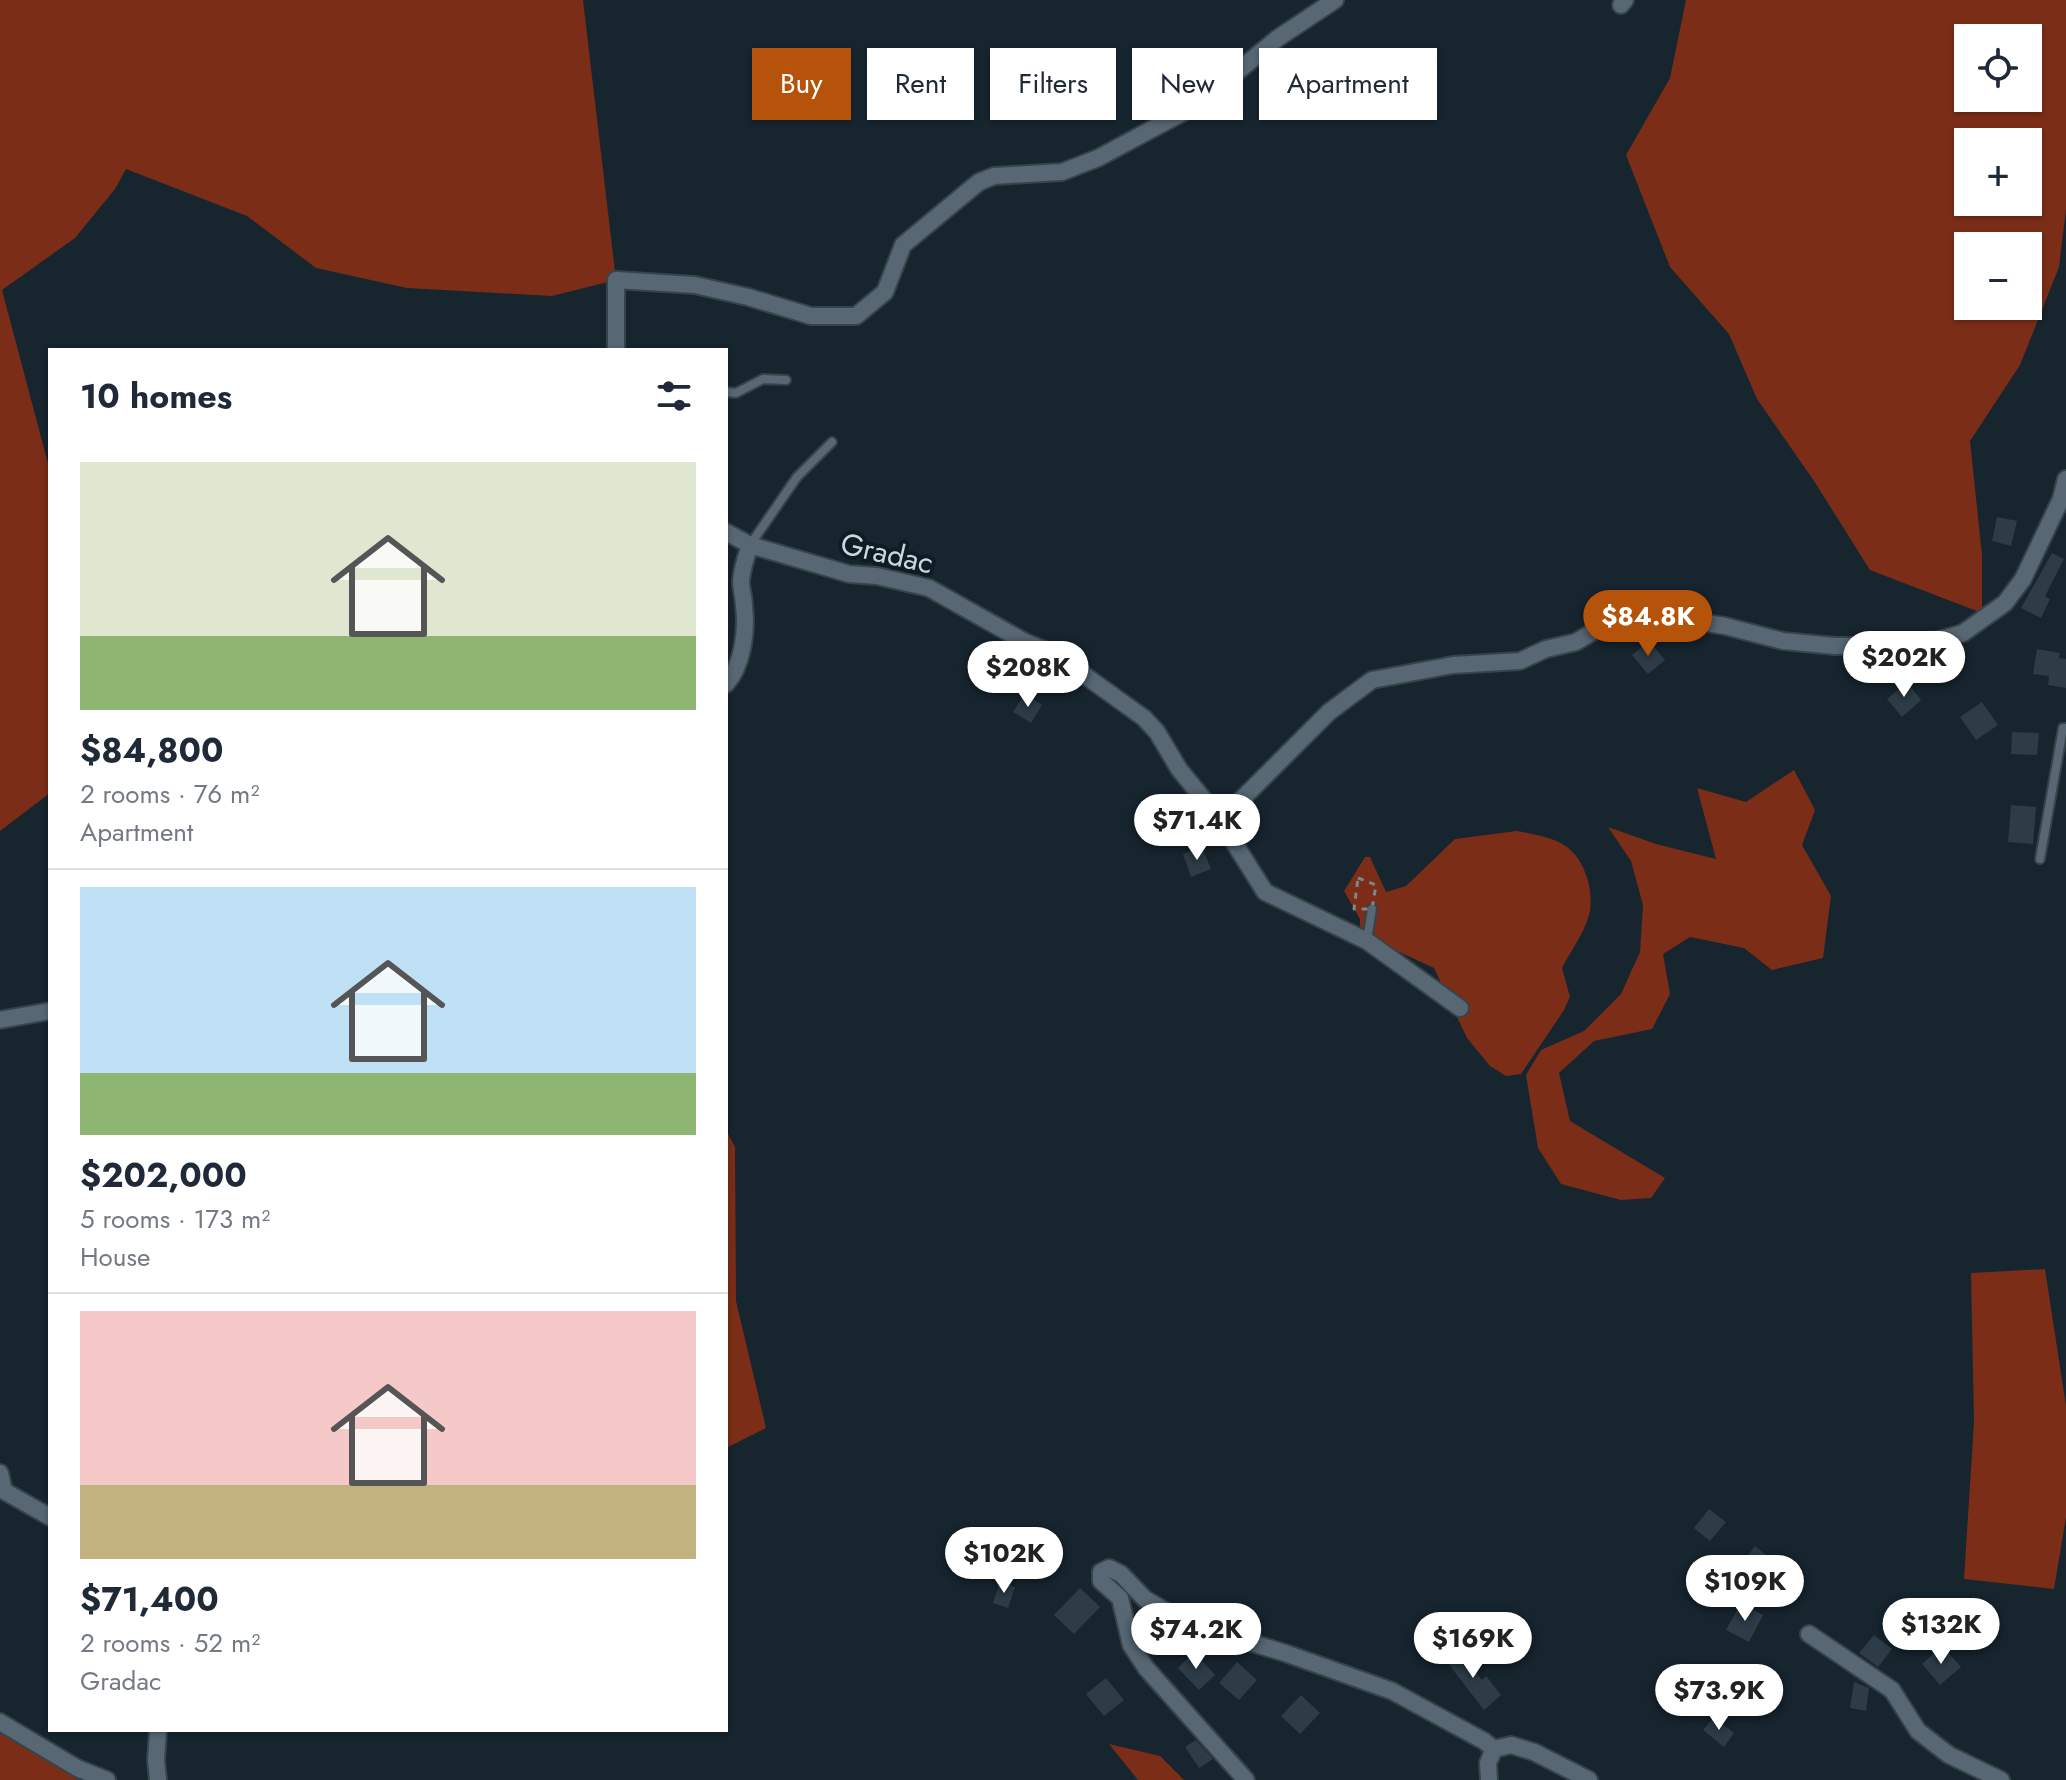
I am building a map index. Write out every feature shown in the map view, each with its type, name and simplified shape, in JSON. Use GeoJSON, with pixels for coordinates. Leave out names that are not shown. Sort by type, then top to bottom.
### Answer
{"type":"FeatureCollection","features":[{"type":"Feature","properties":{"kind":"street"},"geometry":{"type":"LineString","coordinates":[[616,348],[616,280],[695,285],[811,316],[856,316],[885,292],[903,245],[979,182],[994,176],[1062,172],[1098,158],[1197,105],[1278,38],[1335,0]]}},
{"type":"Feature","properties":{"kind":"street"},"geometry":{"type":"LineString","coordinates":[[1218,817],[1239,802],[1329,712],[1372,680],[1453,665],[1520,661],[1546,649],[1576,642],[1599,628],[1630,618],[1663,616],[1725,626],[1783,641],[1835,646],[1891,646],[1935,641],[1963,633],[2005,603],[2023,579],[2061,499],[2066,479]]}},
{"type":"Feature","properties":{"kind":"street","name":"Gradac"},"geometry":{"type":"LineString","coordinates":[[728,533],[750,545],[849,574],[877,576],[929,588],[1025,642],[1055,654],[1144,718],[1157,732],[1179,769],[1218,817],[1265,892],[1367,941],[1460,1008]]}},
{"type":"Feature","properties":{"kind":"street"},"geometry":{"type":"LineString","coordinates":[[728,682],[739,658],[745,631],[741,585],[742,569],[750,545]]}},
{"type":"Feature","properties":{"kind":"street"},"geometry":{"type":"LineString","coordinates":[[0,1020],[48,1011]]}},
{"type":"Feature","properties":{"kind":"street"},"geometry":{"type":"LineString","coordinates":[[0,1473],[4,1491],[48,1516]]}},
{"type":"Feature","properties":{"kind":"street"},"geometry":{"type":"LineString","coordinates":[[1246,1780],[1146,1668],[1131,1645],[1120,1598],[1101,1581],[1101,1572],[1109,1568],[1121,1574],[1145,1599],[1184,1622],[1392,1691],[1494,1749]]}},
{"type":"Feature","properties":{"kind":"street"},"geometry":{"type":"LineString","coordinates":[[1809,1634],[1892,1690],[1918,1731],[1949,1755],[2001,1780]]}},
{"type":"Feature","properties":{"kind":"street"},"geometry":{"type":"LineString","coordinates":[[0,1722],[77,1768],[107,1780]]}},
{"type":"Feature","properties":{"kind":"street"},"geometry":{"type":"LineString","coordinates":[[158,1732],[158,1780]]}},
{"type":"Feature","properties":{"kind":"street"},"geometry":{"type":"LineString","coordinates":[[1494,1749],[1511,1745],[1534,1752],[1589,1780]]}},
{"type":"Feature","properties":{"kind":"street"},"geometry":{"type":"LineString","coordinates":[[1489,1780],[1488,1763],[1494,1749]]}},
{"type":"Feature","properties":{"kind":"lane"},"geometry":{"type":"LineString","coordinates":[[728,392],[736,393],[763,379],[786,380]]}},
{"type":"Feature","properties":{"kind":"lane"},"geometry":{"type":"LineString","coordinates":[[750,545],[797,477],[832,442]]}},
{"type":"Feature","properties":{"kind":"lane"},"geometry":{"type":"LineString","coordinates":[[2040,859],[2063,728],[2066,728]]}},
{"type":"Feature","properties":{"kind":"lane"},"geometry":{"type":"LineString","coordinates":[[1367,941],[1372,909]]}},
{"type":"Feature","properties":{"kind":"path"},"geometry":{"type":"LineString","coordinates":[[1358,878],[1376,885],[1372,909],[1354,909],[1358,878]]}},
{"type":"Feature","properties":{"kind":"shaded area"},"geometry":{"type":"Polygon","coordinates":[[[0,0],[583,0],[616,280],[552,296],[407,288],[316,268],[247,216],[126,169],[115,189],[75,238],[2,290],[48,463],[48,795],[0,831],[0,0]]]}},
{"type":"Feature","properties":{"kind":"shaded area"},"geometry":{"type":"Polygon","coordinates":[[[1686,0],[2066,0],[2066,209],[2059,267],[2042,310],[2042,232],[1954,232],[1954,320],[2038,320],[2020,365],[1970,441],[1982,555],[1982,613],[1870,570],[1757,399],[1729,334],[1670,267],[1626,155],[1670,78],[1686,0]]]}},
{"type":"Feature","properties":{"kind":"shaded area"},"geometry":{"type":"Polygon","coordinates":[[[1794,770],[1815,810],[1802,845],[1831,896],[1823,958],[1772,970],[1744,948],[1690,937],[1663,954],[1670,994],[1652,1029],[1594,1041],[1559,1073],[1570,1121],[1665,1178],[1651,1198],[1621,1200],[1561,1184],[1538,1148],[1526,1075],[1541,1050],[1584,1031],[1621,994],[1640,952],[1643,905],[1631,861],[1608,827],[1656,844],[1716,859],[1697,788],[1746,802],[1794,770]]]}},
{"type":"Feature","properties":{"kind":"shaded area"},"geometry":{"type":"Polygon","coordinates":[[[1517,831],[1542,836],[1570,850],[1583,868],[1591,905],[1583,931],[1562,968],[1570,997],[1564,1010],[1521,1074],[1506,1076],[1490,1066],[1467,1038],[1434,968],[1360,934],[1360,919],[1344,891],[1365,857],[1370,857],[1386,892],[1406,886],[1455,839],[1517,831]]]}},
{"type":"Feature","properties":{"kind":"shaded area"},"geometry":{"type":"Polygon","coordinates":[[[728,1134],[735,1147],[736,1301],[766,1428],[728,1447],[728,1134]]]}},
{"type":"Feature","properties":{"kind":"shaded area"},"geometry":{"type":"Polygon","coordinates":[[[2045,1269],[2066,1406],[2066,1517],[2054,1589],[1964,1579],[1974,1422],[1971,1273],[2045,1269]]]}},
{"type":"Feature","properties":{"kind":"shaded area"},"geometry":{"type":"Polygon","coordinates":[[[0,1716],[114,1780],[0,1780],[0,1716]]]}},
{"type":"Feature","properties":{"kind":"shaded area"},"geometry":{"type":"Polygon","coordinates":[[[1109,1744],[1160,1756],[1184,1780],[1138,1780],[1109,1744]]]}},
{"type":"Feature","properties":{"kind":"building"},"geometry":{"type":"Polygon","coordinates":[[[1997,517],[2017,521],[2011,546],[1992,541],[1997,517]]]}},
{"type":"Feature","properties":{"kind":"building"},"geometry":{"type":"Polygon","coordinates":[[[2052,553],[2064,559],[2045,596],[2050,599],[2041,618],[2021,608],[2052,553]]]}},
{"type":"Feature","properties":{"kind":"building"},"geometry":{"type":"Polygon","coordinates":[[[1649,641],[1665,660],[1648,674],[1632,655],[1649,641]]]}},
{"type":"Feature","properties":{"kind":"building"},"geometry":{"type":"Polygon","coordinates":[[[2037,649],[2060,653],[2059,658],[2066,659],[2066,688],[2048,685],[2049,676],[2033,674],[2037,649]]]}},
{"type":"Feature","properties":{"kind":"building"},"geometry":{"type":"Polygon","coordinates":[[[1907,682],[1921,700],[1902,717],[1887,699],[1907,682]]]}},
{"type":"Feature","properties":{"kind":"building"},"geometry":{"type":"Polygon","coordinates":[[[1025,694],[1042,705],[1031,723],[1013,712],[1025,694]]]}},
{"type":"Feature","properties":{"kind":"building"},"geometry":{"type":"Polygon","coordinates":[[[1982,702],[1998,725],[1976,740],[1960,717],[1982,702]]]}},
{"type":"Feature","properties":{"kind":"building"},"geometry":{"type":"Polygon","coordinates":[[[2012,732],[2039,733],[2037,755],[2011,754],[2012,732]]]}},
{"type":"Feature","properties":{"kind":"building"},"geometry":{"type":"Polygon","coordinates":[[[2011,805],[2036,807],[2033,844],[2008,842],[2011,805]]]}},
{"type":"Feature","properties":{"kind":"building"},"geometry":{"type":"Polygon","coordinates":[[[1202,847],[1211,869],[1191,877],[1183,854],[1202,847]]]}},
{"type":"Feature","properties":{"kind":"building"},"geometry":{"type":"Polygon","coordinates":[[[1709,1509],[1726,1522],[1710,1541],[1694,1528],[1709,1509]]]}},
{"type":"Feature","properties":{"kind":"building"},"geometry":{"type":"Polygon","coordinates":[[[1755,1546],[1775,1562],[1761,1578],[1742,1563],[1755,1546]]]}},
{"type":"Feature","properties":{"kind":"building"},"geometry":{"type":"Polygon","coordinates":[[[1705,1560],[1725,1573],[1710,1595],[1690,1582],[1705,1560]]]}},
{"type":"Feature","properties":{"kind":"building"},"geometry":{"type":"Polygon","coordinates":[[[1000,1582],[1015,1587],[1008,1608],[993,1603],[1000,1582]]]}},
{"type":"Feature","properties":{"kind":"building"},"geometry":{"type":"Polygon","coordinates":[[[1080,1588],[1100,1607],[1074,1634],[1054,1615],[1080,1588]]]}},
{"type":"Feature","properties":{"kind":"building"},"geometry":{"type":"Polygon","coordinates":[[[1741,1603],[1763,1615],[1749,1642],[1726,1630],[1741,1603]]]}},
{"type":"Feature","properties":{"kind":"building"},"geometry":{"type":"Polygon","coordinates":[[[1874,1635],[1892,1649],[1878,1667],[1859,1653],[1874,1635]]]}},
{"type":"Feature","properties":{"kind":"building"},"geometry":{"type":"Polygon","coordinates":[[[1942,1646],[1961,1667],[1940,1685],[1922,1664],[1942,1646]]]}},
{"type":"Feature","properties":{"kind":"building"},"geometry":{"type":"Polygon","coordinates":[[[1456,1648],[1482,1680],[1486,1676],[1501,1695],[1484,1710],[1444,1658],[1456,1648]]]}},
{"type":"Feature","properties":{"kind":"building"},"geometry":{"type":"Polygon","coordinates":[[[1194,1652],[1215,1675],[1199,1690],[1178,1668],[1194,1652]]]}},
{"type":"Feature","properties":{"kind":"building"},"geometry":{"type":"Polygon","coordinates":[[[1237,1662],[1257,1680],[1239,1700],[1219,1683],[1237,1662]]]}},
{"type":"Feature","properties":{"kind":"building"},"geometry":{"type":"Polygon","coordinates":[[[1106,1678],[1124,1700],[1104,1716],[1086,1694],[1106,1678]]]}},
{"type":"Feature","properties":{"kind":"building"},"geometry":{"type":"Polygon","coordinates":[[[1854,1682],[1869,1688],[1866,1711],[1850,1708],[1854,1682]]]}},
{"type":"Feature","properties":{"kind":"building"},"geometry":{"type":"Polygon","coordinates":[[[1301,1695],[1320,1713],[1300,1734],[1281,1716],[1301,1695]]]}},
{"type":"Feature","properties":{"kind":"building"},"geometry":{"type":"Polygon","coordinates":[[[1714,1717],[1734,1733],[1724,1747],[1703,1730],[1714,1717]]]}},
{"type":"Feature","properties":{"kind":"building"},"geometry":{"type":"Polygon","coordinates":[[[1196,1740],[1213,1759],[1199,1768],[1185,1747],[1196,1740]]]}}]}
